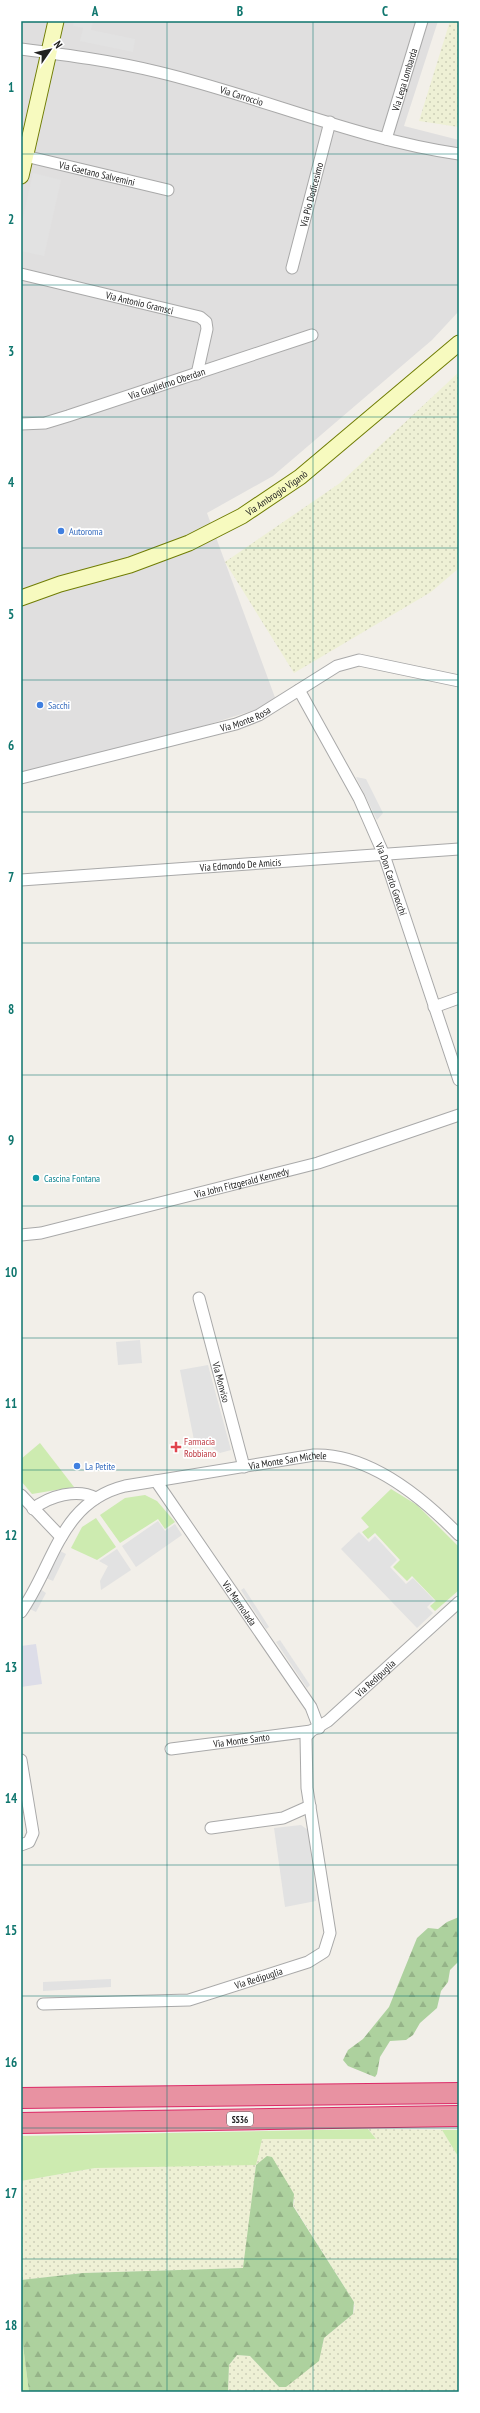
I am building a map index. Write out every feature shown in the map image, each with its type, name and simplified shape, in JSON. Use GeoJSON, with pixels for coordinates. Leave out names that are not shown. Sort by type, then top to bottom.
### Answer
{"type":"FeatureCollection","features":[{"type":"Feature","properties":{"kind":"highway"},"geometry":{"type":"LineString","coordinates":[[21,2098],[459,2093]]}},
{"type":"Feature","properties":{"kind":"highway","name":"SS36"},"geometry":{"type":"LineString","coordinates":[[21,2123],[459,2116]]}},
{"type":"Feature","properties":{"kind":"main road"},"geometry":{"type":"LineString","coordinates":[[21,176],[56,21]]}},
{"type":"Feature","properties":{"kind":"main road","name":"Via Ambrogio Viganò"},"geometry":{"type":"LineString","coordinates":[[21,598],[60,584],[130,565],[189,543],[242,516],[300,477],[459,343]]}},
{"type":"Feature","properties":{"kind":"main road","name":"Via Ambrogio Viganò"},"geometry":{"type":"LineString","coordinates":[[21,588],[60,584]]}},
{"type":"Feature","properties":{"kind":"street","name":"Via Lega Lombarda"},"geometry":{"type":"LineString","coordinates":[[386,139],[422,21]]}},
{"type":"Feature","properties":{"kind":"street","name":"Via Carroccio"},"geometry":{"type":"LineString","coordinates":[[21,49],[49,52],[159,72],[386,139],[420,148],[459,154]]}},
{"type":"Feature","properties":{"kind":"street","name":"Via Pio Dodicesimo"},"geometry":{"type":"LineString","coordinates":[[292,268],[330,122]]}},
{"type":"Feature","properties":{"kind":"street","name":"Via Gaetano Salvemini"},"geometry":{"type":"LineString","coordinates":[[26,156],[168,190]]}},
{"type":"Feature","properties":{"kind":"street","name":"Via Antonio Gramsci"},"geometry":{"type":"LineString","coordinates":[[21,274],[200,317],[206,322],[207,329],[197,374]]}},
{"type":"Feature","properties":{"kind":"street","name":"Via Guglielmo Oberdan"},"geometry":{"type":"LineString","coordinates":[[21,424],[45,423],[312,336]]}},
{"type":"Feature","properties":{"kind":"street","name":"Via Monte Rosa"},"geometry":{"type":"LineString","coordinates":[[21,778],[236,724],[259,715],[337,666],[359,660],[459,681]]}},
{"type":"Feature","properties":{"kind":"street","name":"Via Don Carlo Gnocchi"},"geometry":{"type":"LineString","coordinates":[[299,690],[358,798],[384,855],[459,1080]]}},
{"type":"Feature","properties":{"kind":"street","name":"Via Edmondo De Amicis"},"geometry":{"type":"LineString","coordinates":[[21,880],[459,849]]}},
{"type":"Feature","properties":{"kind":"street"},"geometry":{"type":"LineString","coordinates":[[434,1007],[459,998]]}},
{"type":"Feature","properties":{"kind":"street","name":"Via John Fitzgerald Kennedy"},"geometry":{"type":"LineString","coordinates":[[21,1235],[41,1233],[318,1163],[459,1115]]}},
{"type":"Feature","properties":{"kind":"street","name":"Via Monviso"},"geometry":{"type":"LineString","coordinates":[[199,1298],[244,1467]]}},
{"type":"Feature","properties":{"kind":"street","name":"Via Monte San Michele"},"geometry":{"type":"LineString","coordinates":[[21,1612],[61,1537],[76,1514],[96,1498],[117,1488],[156,1481],[314,1455],[330,1454],[342,1457],[394,1481],[438,1514],[459,1535]]}},
{"type":"Feature","properties":{"kind":"street","name":"Via Marmolada"},"geometry":{"type":"LineString","coordinates":[[156,1481],[311,1707],[315,1729]]}},
{"type":"Feature","properties":{"kind":"street"},"geometry":{"type":"LineString","coordinates":[[33,1509],[42,1501],[59,1496],[82,1494],[96,1498]]}},
{"type":"Feature","properties":{"kind":"street"},"geometry":{"type":"LineString","coordinates":[[21,1496],[61,1537]]}},
{"type":"Feature","properties":{"kind":"street","name":"Via Redipuglia"},"geometry":{"type":"LineString","coordinates":[[43,2004],[189,2000],[319,1957],[327,1947],[330,1933],[310,1806],[304,1744],[306,1737],[459,1602]]}},
{"type":"Feature","properties":{"kind":"street","name":"Via Monte Santo"},"geometry":{"type":"LineString","coordinates":[[171,1749],[315,1729]]}},
{"type":"Feature","properties":{"kind":"street"},"geometry":{"type":"LineString","coordinates":[[21,1760],[33,1833],[25,1844]]}},
{"type":"Feature","properties":{"kind":"street"},"geometry":{"type":"LineString","coordinates":[[211,1828],[283,1818],[310,1806]]}},
{"type":"Feature","properties":{"kind":"shaded area"},"geometry":{"type":"Polygon","coordinates":[[[21,21],[438,21],[404,126],[459,140],[459,311],[432,340],[273,476],[207,513],[277,703],[105,757],[21,778],[21,21]]]}},
{"type":"Feature","properties":{"kind":"shaded area"},"geometry":{"type":"Polygon","coordinates":[[[74,21],[93,21],[91,30],[135,39],[133,52],[80,41],[83,28],[73,26],[74,21]]]}},
{"type":"Feature","properties":{"kind":"shaded area"},"geometry":{"type":"Polygon","coordinates":[[[33,173],[61,180],[44,256],[21,251],[21,227],[33,173]]]}},
{"type":"Feature","properties":{"kind":"shaded area"},"geometry":{"type":"Polygon","coordinates":[[[356,777],[366,779],[383,813],[377,820],[356,777]]]}},
{"type":"Feature","properties":{"kind":"shaded area"},"geometry":{"type":"Polygon","coordinates":[[[140,1340],[142,1363],[118,1365],[116,1342],[140,1340]]]}},
{"type":"Feature","properties":{"kind":"shaded area"},"geometry":{"type":"Polygon","coordinates":[[[208,1365],[231,1450],[220,1453],[206,1443],[195,1445],[180,1370],[208,1365]]]}},
{"type":"Feature","properties":{"kind":"shaded area"},"geometry":{"type":"Polygon","coordinates":[[[158,1521],[165,1531],[175,1524],[182,1535],[136,1567],[122,1546],[158,1521]]]}},
{"type":"Feature","properties":{"kind":"shaded area"},"geometry":{"type":"Polygon","coordinates":[[[359,1532],[369,1542],[375,1536],[397,1560],[390,1567],[406,1584],[413,1578],[434,1600],[427,1607],[433,1613],[417,1628],[341,1549],[359,1532]]]}},
{"type":"Feature","properties":{"kind":"shaded area"},"geometry":{"type":"Polygon","coordinates":[[[117,1549],[131,1570],[101,1590],[100,1581],[108,1566],[99,1561],[117,1549]]]}},
{"type":"Feature","properties":{"kind":"shaded area"},"geometry":{"type":"Polygon","coordinates":[[[60,1551],[66,1554],[53,1581],[46,1578],[60,1551]]]}},
{"type":"Feature","properties":{"kind":"shaded area"},"geometry":{"type":"Polygon","coordinates":[[[244,1588],[269,1627],[266,1629],[241,1590],[244,1588]]]}},
{"type":"Feature","properties":{"kind":"shaded area"},"geometry":{"type":"Polygon","coordinates":[[[40,1589],[46,1593],[36,1612],[30,1609],[40,1589]]]}},
{"type":"Feature","properties":{"kind":"shaded area"},"geometry":{"type":"Polygon","coordinates":[[[280,1640],[310,1685],[307,1688],[276,1642],[280,1640]]]}},
{"type":"Feature","properties":{"kind":"shaded area"},"geometry":{"type":"Polygon","coordinates":[[[36,1644],[42,1684],[21,1687],[21,1646],[36,1644]]]}},
{"type":"Feature","properties":{"kind":"shaded area"},"geometry":{"type":"Polygon","coordinates":[[[301,1825],[308,1830],[316,1901],[285,1907],[274,1828],[301,1825]]]}},
{"type":"Feature","properties":{"kind":"shaded area"},"geometry":{"type":"Polygon","coordinates":[[[111,1979],[111,1987],[43,1991],[43,1982],[111,1979]]]}},
{"type":"Feature","properties":{"kind":"green space"},"geometry":{"type":"Polygon","coordinates":[[[450,21],[459,21],[459,127],[419,121],[450,21]]]}},
{"type":"Feature","properties":{"kind":"green space"},"geometry":{"type":"Polygon","coordinates":[[[459,372],[459,568],[431,592],[294,673],[225,562],[340,483],[459,372]]]}},
{"type":"Feature","properties":{"kind":"green space"},"geometry":{"type":"Polygon","coordinates":[[[40,1443],[74,1487],[32,1494],[21,1481],[21,1459],[40,1443]]]}},
{"type":"Feature","properties":{"kind":"green space"},"geometry":{"type":"Polygon","coordinates":[[[391,1489],[417,1505],[459,1547],[459,1590],[435,1611],[430,1606],[436,1601],[412,1576],[407,1581],[393,1567],[400,1560],[375,1533],[368,1539],[362,1532],[369,1527],[361,1518],[391,1489]]]}},
{"type":"Feature","properties":{"kind":"green space"},"geometry":{"type":"Polygon","coordinates":[[[145,1495],[157,1501],[175,1522],[165,1529],[158,1519],[120,1543],[100,1515],[125,1498],[145,1495]]]}},
{"type":"Feature","properties":{"kind":"green space"},"geometry":{"type":"Polygon","coordinates":[[[96,1518],[116,1547],[97,1560],[71,1548],[82,1527],[96,1518]]]}},
{"type":"Feature","properties":{"kind":"green space"},"geometry":{"type":"Polygon","coordinates":[[[459,1917],[459,1961],[450,1970],[448,1982],[441,1991],[437,2008],[420,2023],[413,2035],[406,2040],[390,2041],[380,2057],[377,2074],[375,2077],[348,2066],[343,2060],[348,2050],[363,2039],[389,2007],[417,1938],[428,1928],[438,1929],[447,1922],[459,1917]]]}},
{"type":"Feature","properties":{"kind":"green space"},"geometry":{"type":"Polygon","coordinates":[[[368,2129],[442,2130],[459,2158],[459,2392],[228,2392],[229,2365],[237,2355],[250,2356],[279,2387],[322,2348],[324,2338],[353,2314],[355,2308],[354,2302],[293,2205],[295,2201],[256,2165],[244,2268],[83,2273],[21,2280],[21,2181],[262,2139],[376,2139],[368,2129]]]}},
{"type":"Feature","properties":{"kind":"green space"},"geometry":{"type":"Polygon","coordinates":[[[368,2129],[376,2139],[262,2139],[256,2165],[95,2168],[21,2181],[21,2136],[368,2129]]]}},
{"type":"Feature","properties":{"kind":"green space"},"geometry":{"type":"Polygon","coordinates":[[[442,2130],[459,2130],[459,2158],[442,2130]]]}},
{"type":"Feature","properties":{"kind":"green space"},"geometry":{"type":"Polygon","coordinates":[[[267,2156],[272,2157],[294,2194],[293,2206],[354,2302],[353,2314],[324,2338],[319,2361],[286,2387],[279,2387],[250,2356],[237,2355],[229,2365],[228,2392],[29,2392],[21,2330],[21,2280],[83,2273],[243,2268],[256,2165],[267,2156]]]}},
{"type":"Feature","properties":{"kind":"green space"},"geometry":{"type":"Polygon","coordinates":[[[21,2330],[29,2392],[21,2392],[21,2330]]]}},
{"type":"Feature","properties":{"kind":"place","name":"Autoroma"},"geometry":{"type":"Point","coordinates":[61,531]}},
{"type":"Feature","properties":{"kind":"place","name":"Sacchi"},"geometry":{"type":"Point","coordinates":[40,705]}},
{"type":"Feature","properties":{"kind":"place","name":"Cascina Fontana"},"geometry":{"type":"Point","coordinates":[36,1178]}},
{"type":"Feature","properties":{"kind":"place","name":"Farmacia Robbiano"},"geometry":{"type":"Point","coordinates":[176,1447]}},
{"type":"Feature","properties":{"kind":"place","name":"La Petite"},"geometry":{"type":"Point","coordinates":[77,1466]}}]}
